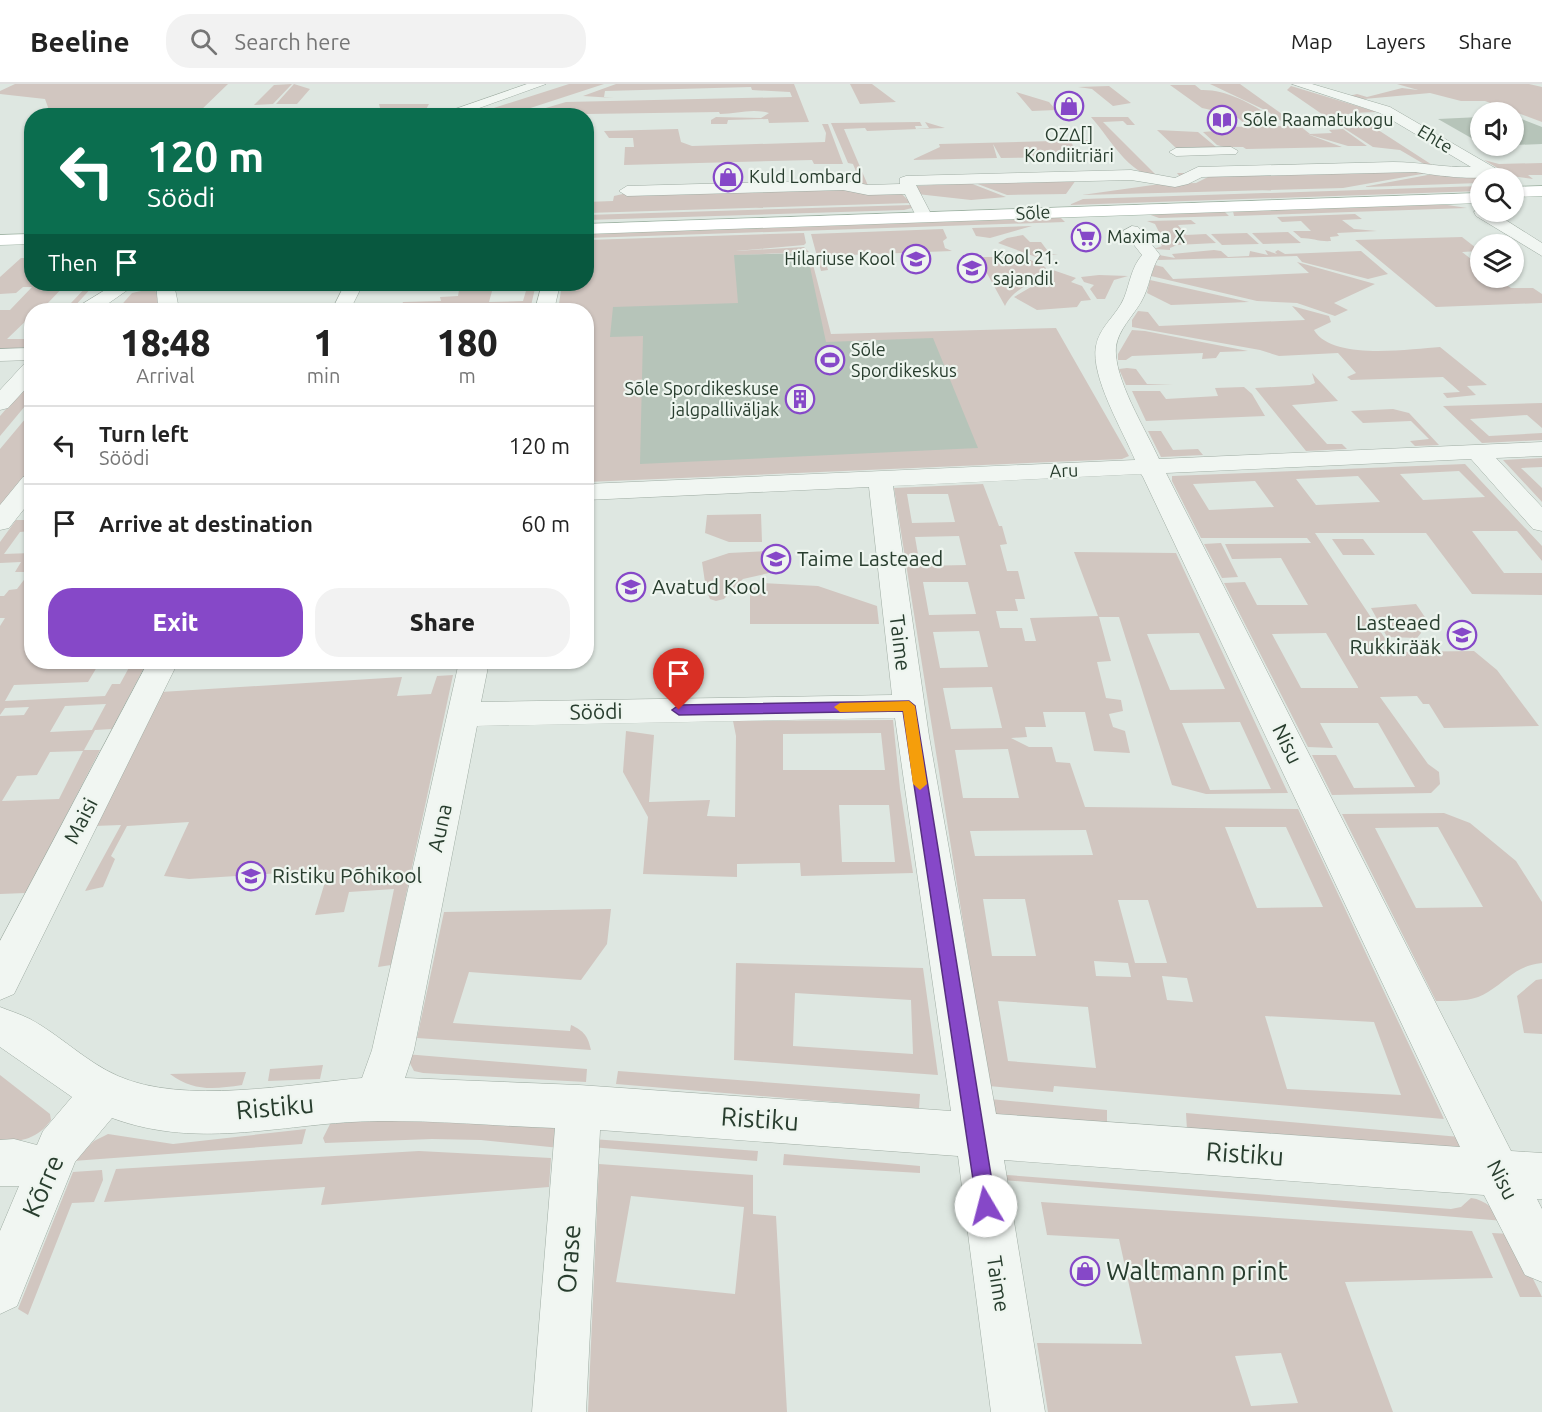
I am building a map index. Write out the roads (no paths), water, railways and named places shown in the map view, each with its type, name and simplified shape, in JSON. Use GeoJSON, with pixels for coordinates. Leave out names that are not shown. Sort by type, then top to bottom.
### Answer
{"type":"FeatureCollection","features":[{"type":"Feature","properties":{"kind":"main road","name":"Sõle"},"geometry":{"type":"LineString","coordinates":[[594,222],[1467,197]]}},
{"type":"Feature","properties":{"kind":"main road","name":"Sõle"},"geometry":{"type":"LineString","coordinates":[[594,230],[1467,197]]}},
{"type":"Feature","properties":{"kind":"main road"},"geometry":{"type":"LineString","coordinates":[[0,240],[24,239]]}},
{"type":"Feature","properties":{"kind":"main road"},"geometry":{"type":"LineString","coordinates":[[0,249],[24,249]]}},
{"type":"Feature","properties":{"kind":"street"},"geometry":{"type":"LineString","coordinates":[[466,108],[540,84]]}},
{"type":"Feature","properties":{"kind":"street","name":"Ehte"},"geometry":{"type":"LineString","coordinates":[[1298,84],[1385,110],[1483,168]]}},
{"type":"Feature","properties":{"kind":"street"},"geometry":{"type":"LineString","coordinates":[[1176,152],[1242,151]]}},
{"type":"Feature","properties":{"kind":"street"},"geometry":{"type":"LineString","coordinates":[[1396,152],[1416,167]]}},
{"type":"Feature","properties":{"kind":"street"},"geometry":{"type":"LineString","coordinates":[[922,212],[906,181],[1131,175],[1160,183],[1188,182],[1198,172],[1416,167],[1445,173],[1470,174]]}},
{"type":"Feature","properties":{"kind":"street"},"geometry":{"type":"LineString","coordinates":[[627,191],[843,184],[868,190],[910,189]]}},
{"type":"Feature","properties":{"kind":"street"},"geometry":{"type":"LineString","coordinates":[[1498,222],[1542,251]]}},
{"type":"Feature","properties":{"kind":"street","name":"Nisu"},"geometry":{"type":"LineString","coordinates":[[1132,231],[1151,255],[1143,264],[1133,300],[1115,325],[1106,346],[1107,365],[1150,467],[1520,1174],[1542,1258]]}},
{"type":"Feature","properties":{"kind":"street"},"geometry":{"type":"LineString","coordinates":[[97,303],[115,291]]}},
{"type":"Feature","properties":{"kind":"street"},"geometry":{"type":"LineString","coordinates":[[0,355],[24,354]]}},
{"type":"Feature","properties":{"kind":"street"},"geometry":{"type":"LineString","coordinates":[[0,403],[24,378]]}},
{"type":"Feature","properties":{"kind":"street","name":"Aru"},"geometry":{"type":"LineString","coordinates":[[594,492],[1542,449]]}},
{"type":"Feature","properties":{"kind":"street"},"geometry":{"type":"LineString","coordinates":[[1477,452],[1542,524]]}},
{"type":"Feature","properties":{"kind":"street","name":"Taime"},"geometry":{"type":"LineString","coordinates":[[880,478],[909,706],[977,1134],[1018,1412]]}},
{"type":"Feature","properties":{"kind":"street"},"geometry":{"type":"LineString","coordinates":[[2,519],[24,492]]}},
{"type":"Feature","properties":{"kind":"street"},"geometry":{"type":"LineString","coordinates":[[2,519],[24,516]]}},
{"type":"Feature","properties":{"kind":"street","name":"Maisi"},"geometry":{"type":"LineString","coordinates":[[0,981],[159,669]]}},
{"type":"Feature","properties":{"kind":"street","name":"Auna"},"geometry":{"type":"LineString","coordinates":[[377,1099],[393,1050],[473,669]]}},
{"type":"Feature","properties":{"kind":"street","name":"Söödi"},"geometry":{"type":"LineString","coordinates":[[464,714],[909,706]]}},
{"type":"Feature","properties":{"kind":"street","name":"Ristiku"},"geometry":{"type":"LineString","coordinates":[[0,1027],[15,1033],[104,1093],[140,1106],[177,1112],[221,1112],[377,1099],[579,1107],[1520,1174]]}},
{"type":"Feature","properties":{"kind":"street","name":"Kõrre"},"geometry":{"type":"LineString","coordinates":[[0,1289],[58,1147],[104,1093]]}},
{"type":"Feature","properties":{"kind":"street","name":"Orase"},"geometry":{"type":"LineString","coordinates":[[559,1412],[579,1107]]}},
{"type":"Feature","properties":{"kind":"street"},"geometry":{"type":"LineString","coordinates":[[0,1163],[14,1162],[47,1171]]}},
{"type":"Feature","properties":{"kind":"place","name":"OZ∆[] Kondiitriäri"},"geometry":{"type":"Point","coordinates":[1069,106]}},
{"type":"Feature","properties":{"kind":"place","name":"Sõle Raamatukogu"},"geometry":{"type":"Point","coordinates":[1222,120]}},
{"type":"Feature","properties":{"kind":"place","name":"Kuld Lombard"},"geometry":{"type":"Point","coordinates":[728,177]}},
{"type":"Feature","properties":{"kind":"place","name":"Maxima X"},"geometry":{"type":"Point","coordinates":[1086,237]}},
{"type":"Feature","properties":{"kind":"place","name":"Hilariuse Kool"},"geometry":{"type":"Point","coordinates":[916,259]}},
{"type":"Feature","properties":{"kind":"place","name":"Kool 21. sajandil"},"geometry":{"type":"Point","coordinates":[972,268]}},
{"type":"Feature","properties":{"kind":"place","name":"Sõle Spordikeskus"},"geometry":{"type":"Point","coordinates":[830,360]}},
{"type":"Feature","properties":{"kind":"place","name":"Sõle Spordikeskuse jalgpalliväljak"},"geometry":{"type":"Point","coordinates":[800,399]}},
{"type":"Feature","properties":{"kind":"place","name":"Taime Lasteaed"},"geometry":{"type":"Point","coordinates":[776,559]}},
{"type":"Feature","properties":{"kind":"place","name":"Avatud Kool"},"geometry":{"type":"Point","coordinates":[631,587]}},
{"type":"Feature","properties":{"kind":"place","name":"Lasteaed Rukkirääk"},"geometry":{"type":"Point","coordinates":[1462,635]}},
{"type":"Feature","properties":{"kind":"place","name":"Ristiku Põhikool"},"geometry":{"type":"Point","coordinates":[251,876]}},
{"type":"Feature","properties":{"kind":"place","name":"Waltmann print"},"geometry":{"type":"Point","coordinates":[1085,1271]}}]}
